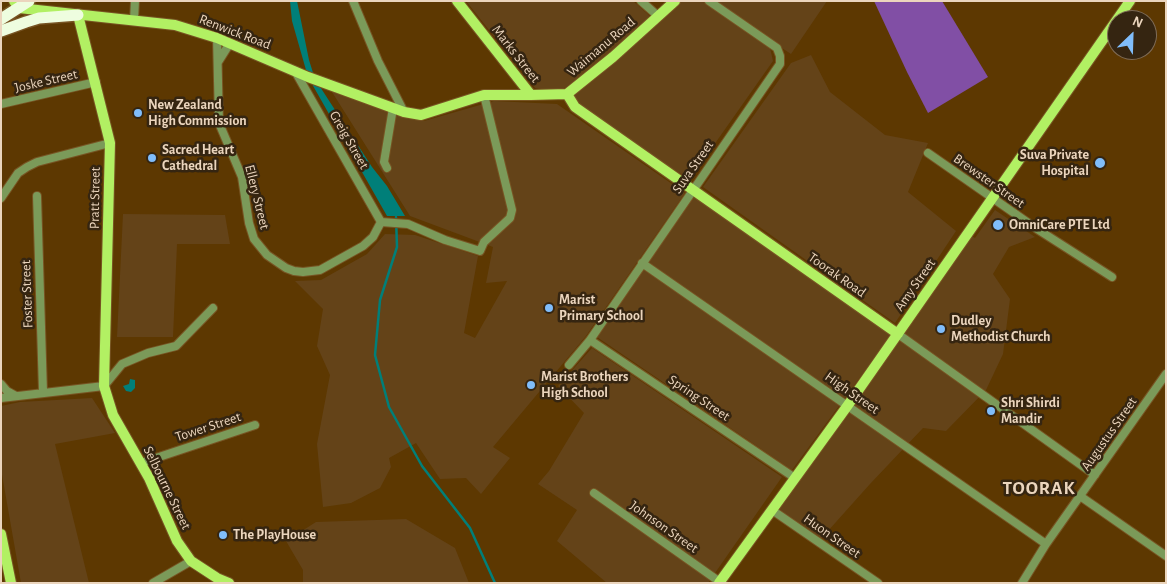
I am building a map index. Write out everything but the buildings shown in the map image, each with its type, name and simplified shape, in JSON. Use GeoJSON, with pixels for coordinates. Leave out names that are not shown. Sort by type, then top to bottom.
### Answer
{"type":"FeatureCollection","features":[{"type":"Feature","properties":{"kind":"highway"},"geometry":{"type":"LineString","coordinates":[[1,19],[16,5],[29,1]]}},
{"type":"Feature","properties":{"kind":"highway"},"geometry":{"type":"LineString","coordinates":[[1,32],[39,18],[78,15]]}},
{"type":"Feature","properties":{"kind":"main road","name":"Marks Street"},"geometry":{"type":"LineString","coordinates":[[457,1],[531,94],[567,94]]}},
{"type":"Feature","properties":{"kind":"main road","name":"Waimanu Road"},"geometry":{"type":"LineString","coordinates":[[567,94],[675,1]]}},
{"type":"Feature","properties":{"kind":"main road","name":"Amy Street"},"geometry":{"type":"LineString","coordinates":[[720,582],[848,405],[1130,1]]}},
{"type":"Feature","properties":{"kind":"main road","name":"Renwick Road"},"geometry":{"type":"LineString","coordinates":[[16,5],[78,15],[175,25],[217,38],[308,77],[404,112]]}},
{"type":"Feature","properties":{"kind":"main road","name":"Pratt Street"},"geometry":{"type":"LineString","coordinates":[[78,15],[110,143],[104,386]]}},
{"type":"Feature","properties":{"kind":"main road"},"geometry":{"type":"LineString","coordinates":[[404,112],[422,115],[484,95],[531,94]]}},
{"type":"Feature","properties":{"kind":"main road","name":"Toorak Road"},"geometry":{"type":"LineString","coordinates":[[567,94],[575,107],[898,334]]}},
{"type":"Feature","properties":{"kind":"main road","name":"Selbourne Street"},"geometry":{"type":"LineString","coordinates":[[104,386],[113,415],[141,463],[177,541],[190,561],[216,580],[229,583]]}},
{"type":"Feature","properties":{"kind":"main road"},"geometry":{"type":"LineString","coordinates":[[1,534],[7,579]]}},
{"type":"Feature","properties":{"kind":"street"},"geometry":{"type":"LineString","coordinates":[[134,20],[135,1]]}},
{"type":"Feature","properties":{"kind":"street"},"geometry":{"type":"LineString","coordinates":[[353,1],[375,53],[404,112]]}},
{"type":"Feature","properties":{"kind":"street"},"geometry":{"type":"LineString","coordinates":[[641,1],[658,16]]}},
{"type":"Feature","properties":{"kind":"street","name":"Suva Street"},"geometry":{"type":"LineString","coordinates":[[569,365],[590,340],[780,64],[777,48],[709,1]]}},
{"type":"Feature","properties":{"kind":"street","name":"Ellery Street"},"geometry":{"type":"LineString","coordinates":[[217,38],[219,124],[242,178],[246,208],[254,238],[267,255],[294,271],[320,270],[363,246],[373,237],[381,222]]}},
{"type":"Feature","properties":{"kind":"street"},"geometry":{"type":"LineString","coordinates":[[218,62],[230,43]]}},
{"type":"Feature","properties":{"kind":"street","name":"Greig Street"},"geometry":{"type":"LineString","coordinates":[[295,71],[381,222]]}},
{"type":"Feature","properties":{"kind":"street","name":"Joske Street"},"geometry":{"type":"LineString","coordinates":[[1,104],[96,82]]}},
{"type":"Feature","properties":{"kind":"street"},"geometry":{"type":"LineString","coordinates":[[381,222],[408,224],[445,240],[480,251],[484,242],[510,218],[512,210],[484,95]]}},
{"type":"Feature","properties":{"kind":"street"},"geometry":{"type":"LineString","coordinates":[[387,168],[384,162],[393,108]]}},
{"type":"Feature","properties":{"kind":"street"},"geometry":{"type":"LineString","coordinates":[[1,198],[18,174],[36,162],[110,143]]}},
{"type":"Feature","properties":{"kind":"street","name":"Brewster Street"},"geometry":{"type":"LineString","coordinates":[[928,153],[1036,229],[1112,277]]}},
{"type":"Feature","properties":{"kind":"street","name":"Foster Street"},"geometry":{"type":"LineString","coordinates":[[37,196],[43,392]]}},
{"type":"Feature","properties":{"kind":"street","name":"High Street"},"geometry":{"type":"LineString","coordinates":[[642,263],[1046,544]]}},
{"type":"Feature","properties":{"kind":"street"},"geometry":{"type":"LineString","coordinates":[[1,398],[104,386],[122,364],[148,353],[176,346],[213,308]]}},
{"type":"Feature","properties":{"kind":"street","name":"Toorak Road"},"geometry":{"type":"LineString","coordinates":[[898,334],[1095,475]]}},
{"type":"Feature","properties":{"kind":"street","name":"Spring Street"},"geometry":{"type":"LineString","coordinates":[[590,340],[795,478]]}},
{"type":"Feature","properties":{"kind":"street","name":"Augustus Street"},"geometry":{"type":"LineString","coordinates":[[1022,583],[1046,544],[1166,374]]}},
{"type":"Feature","properties":{"kind":"street"},"geometry":{"type":"LineString","coordinates":[[1,384],[7,392],[16,396]]}},
{"type":"Feature","properties":{"kind":"street","name":"Tower Street"},"geometry":{"type":"LineString","coordinates":[[141,463],[255,425]]}},
{"type":"Feature","properties":{"kind":"street","name":"Johnson Street"},"geometry":{"type":"LineString","coordinates":[[594,493],[720,582]]}},
{"type":"Feature","properties":{"kind":"street"},"geometry":{"type":"LineString","coordinates":[[1080,496],[1166,556]]}},
{"type":"Feature","properties":{"kind":"street","name":"Huon Street"},"geometry":{"type":"LineString","coordinates":[[772,510],[878,583]]}},
{"type":"Feature","properties":{"kind":"street"},"geometry":{"type":"LineString","coordinates":[[153,583],[190,561]]}},
{"type":"Feature","properties":{"kind":"shaded area"},"geometry":{"type":"Polygon","coordinates":[[[466,1],[633,1],[652,18],[616,51],[559,92],[535,88],[466,1]]]}},
{"type":"Feature","properties":{"kind":"shaded area"},"geometry":{"type":"Polygon","coordinates":[[[679,1],[705,1],[770,48],[773,61],[690,179],[635,147],[584,111],[572,93],[679,1]]]}},
{"type":"Feature","properties":{"kind":"shaded area"},"geometry":{"type":"Polygon","coordinates":[[[710,1],[827,1],[791,54],[710,1]]]}},
{"type":"Feature","properties":{"kind":"shaded area"},"geometry":{"type":"Polygon","coordinates":[[[874,1],[942,1],[988,77],[928,113],[874,1]]]}},
{"type":"Feature","properties":{"kind":"shaded area"},"geometry":{"type":"Polygon","coordinates":[[[811,55],[830,92],[885,135],[928,143],[908,192],[956,231],[895,323],[703,187],[791,63],[811,55]]]}},
{"type":"Feature","properties":{"kind":"shaded area"},"geometry":{"type":"Polygon","coordinates":[[[332,92],[402,117],[424,121],[494,101],[557,104],[685,193],[586,336],[493,447],[510,458],[481,494],[466,478],[440,479],[416,443],[389,458],[391,467],[380,488],[351,503],[323,507],[317,444],[330,375],[317,346],[323,309],[295,281],[321,280],[367,254],[385,234],[415,235],[478,256],[464,333],[475,338],[507,281],[486,283],[493,247],[410,216],[332,92]]]}},
{"type":"Feature","properties":{"kind":"shaded area"},"geometry":{"type":"Polygon","coordinates":[[[691,193],[891,335],[792,470],[594,335],[691,193]]]}},
{"type":"Feature","properties":{"kind":"shaded area"},"geometry":{"type":"Polygon","coordinates":[[[995,210],[1035,237],[1009,247],[993,274],[1010,299],[1003,354],[986,390],[946,431],[923,428],[819,541],[775,509],[971,236],[975,238],[995,210]]]}},
{"type":"Feature","properties":{"kind":"shaded area"},"geometry":{"type":"Polygon","coordinates":[[[123,214],[225,215],[230,244],[177,244],[173,337],[117,337],[123,214]]]}},
{"type":"Feature","properties":{"kind":"shaded area"},"geometry":{"type":"Polygon","coordinates":[[[592,348],[782,477],[708,583],[607,583],[557,541],[577,510],[538,484],[549,471],[584,413],[558,386],[592,348]]]}},
{"type":"Feature","properties":{"kind":"shaded area"},"geometry":{"type":"Polygon","coordinates":[[[92,398],[115,433],[55,444],[89,583],[21,583],[1,469],[1,406],[20,402],[92,398]]]}},
{"type":"Feature","properties":{"kind":"shaded area"},"geometry":{"type":"Polygon","coordinates":[[[406,519],[455,548],[469,583],[303,583],[303,570],[286,541],[316,522],[406,519]]]}},
{"type":"Feature","properties":{"kind":"water"},"geometry":{"type":"Polygon","coordinates":[[[290,1],[297,1],[309,60],[315,79],[405,216],[387,216],[308,77],[292,21],[290,1]]]}},
{"type":"Feature","properties":{"kind":"water"},"geometry":{"type":"Polygon","coordinates":[[[130,379],[135,380],[135,388],[131,392],[126,391],[123,386],[129,384],[130,379]]]}},
{"type":"Feature","properties":{"kind":"waterway"},"geometry":{"type":"LineString","coordinates":[[396,217],[397,247],[380,300],[375,355],[389,407],[422,466],[470,528],[495,583]]}},
{"type":"Feature","properties":{"kind":"place","name":"New Zealand High Commission"},"geometry":{"type":"Point","coordinates":[138,113]}},
{"type":"Feature","properties":{"kind":"place","name":"Sacred Heart Cathedral"},"geometry":{"type":"Point","coordinates":[152,158]}},
{"type":"Feature","properties":{"kind":"place","name":"Suva Private Hospital"},"geometry":{"type":"Point","coordinates":[1100,163]}},
{"type":"Feature","properties":{"kind":"place","name":"OmniCare PTE Ltd"},"geometry":{"type":"Point","coordinates":[998,225]}},
{"type":"Feature","properties":{"kind":"place","name":"Marist Primary School"},"geometry":{"type":"Point","coordinates":[549,308]}},
{"type":"Feature","properties":{"kind":"place","name":"Dudley Methodist Church"},"geometry":{"type":"Point","coordinates":[941,329]}},
{"type":"Feature","properties":{"kind":"place","name":"Marist Brothers High School"},"geometry":{"type":"Point","coordinates":[531,385]}},
{"type":"Feature","properties":{"kind":"place","name":"Shri Shirdi Mandir"},"geometry":{"type":"Point","coordinates":[991,411]}},
{"type":"Feature","properties":{"kind":"place","name":"The PlayHouse"},"geometry":{"type":"Point","coordinates":[223,535]}},
{"type":"Feature","properties":{"kind":"district","name":"TOORAK"},"geometry":{"type":"Point","coordinates":[1039,488]}}]}
